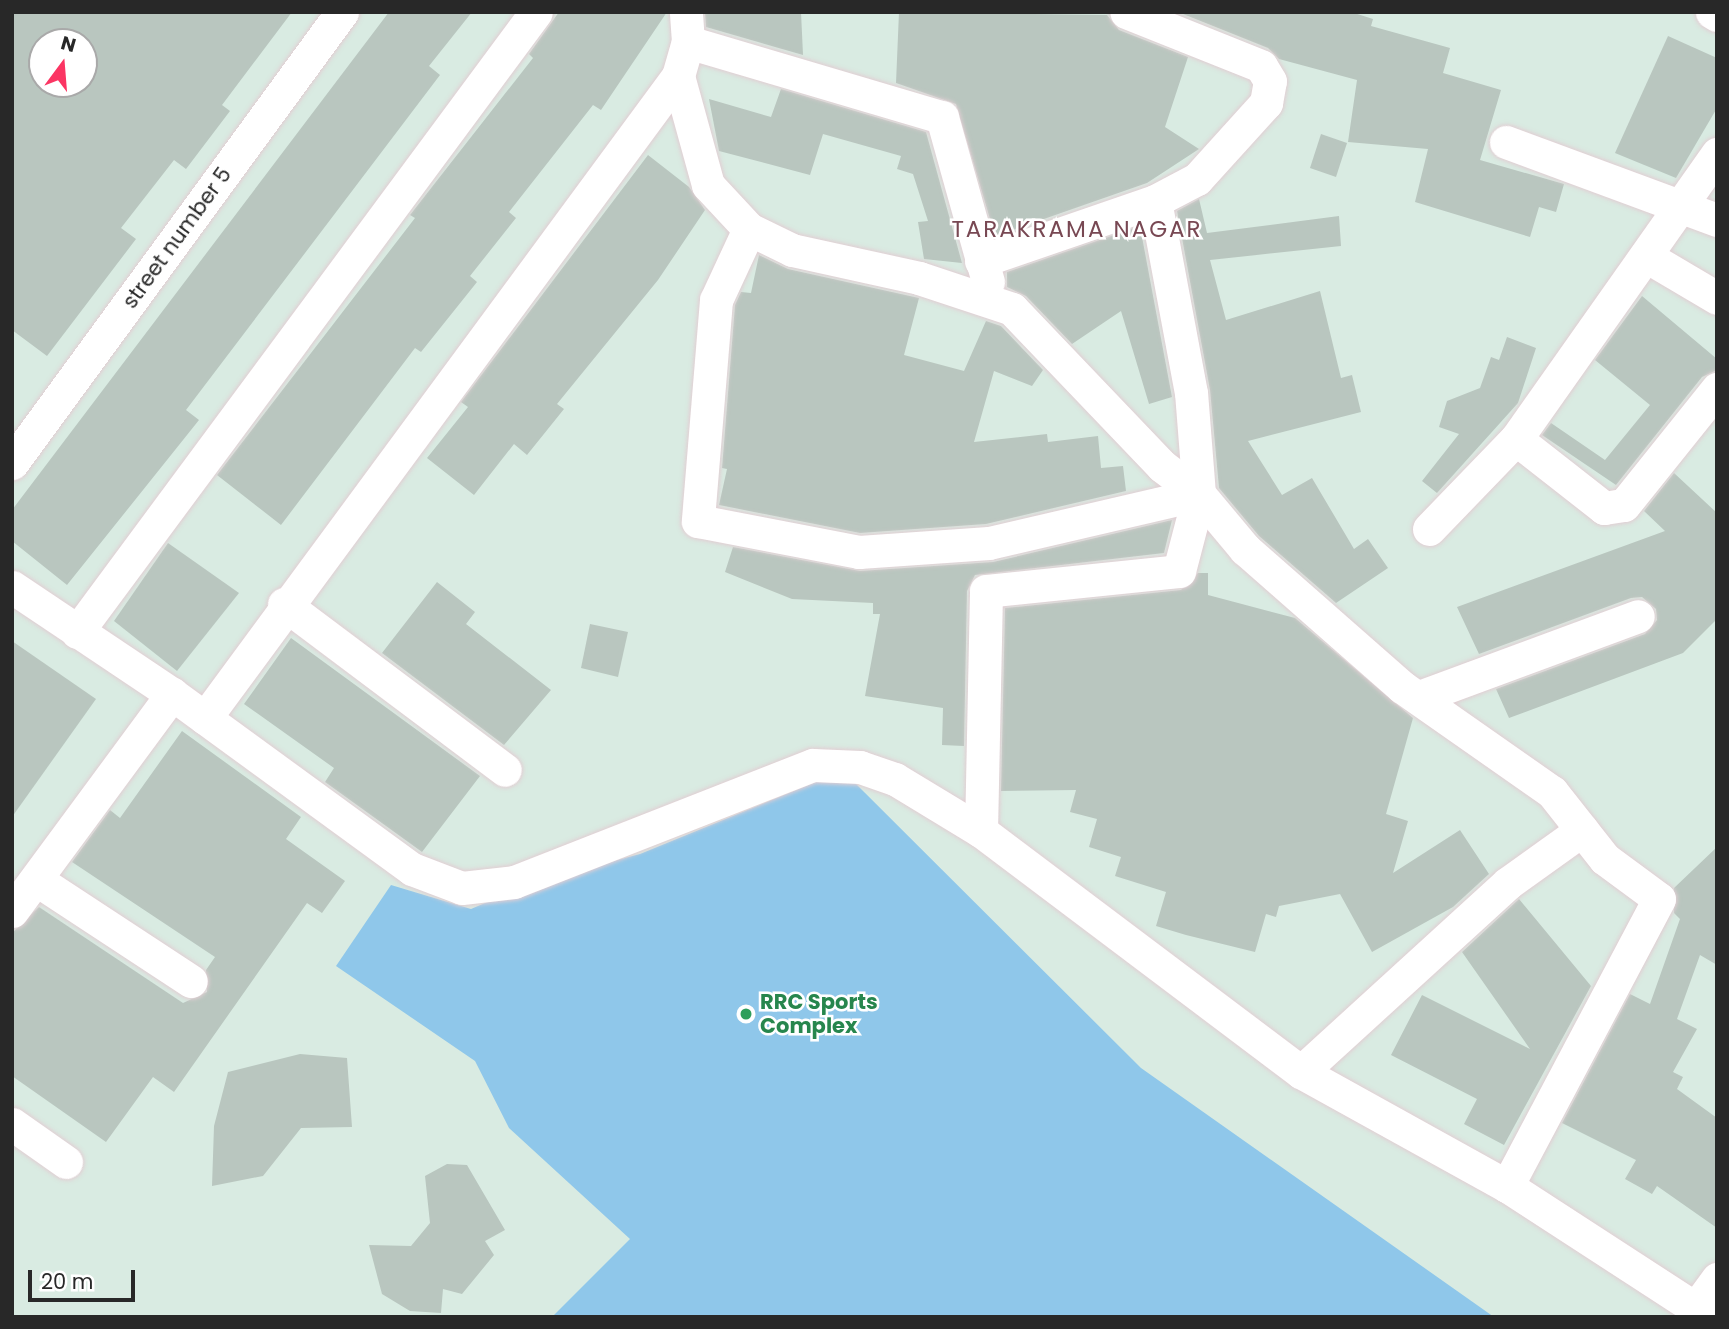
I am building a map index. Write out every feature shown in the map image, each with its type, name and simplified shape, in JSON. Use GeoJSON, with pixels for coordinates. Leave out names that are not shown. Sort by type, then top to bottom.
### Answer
{"type":"FeatureCollection","features":[{"type":"Feature","properties":{"kind":"street","name":"street number 5"},"geometry":{"type":"LineString","coordinates":[[12,463],[342,12]]}},
{"type":"Feature","properties":{"kind":"street"},"geometry":{"type":"LineString","coordinates":[[77,632],[536,12]]}},
{"type":"Feature","properties":{"kind":"street"},"geometry":{"type":"LineString","coordinates":[[981,261],[1155,201],[1197,179],[1266,103],[1270,82],[1261,65],[1235,50],[1126,12]]}},
{"type":"Feature","properties":{"kind":"street"},"geometry":{"type":"LineString","coordinates":[[1712,12],[1717,15]]}},
{"type":"Feature","properties":{"kind":"street"},"geometry":{"type":"LineString","coordinates":[[996,304],[981,261],[942,117],[687,27],[678,76],[708,185],[749,229],[792,250],[919,278],[996,304],[1053,347],[1162,466],[1199,494],[1245,549],[1402,687],[1422,696],[1552,792],[1605,859],[1659,899],[1507,1186]]}},
{"type":"Feature","properties":{"kind":"street"},"geometry":{"type":"LineString","coordinates":[[205,718],[284,604],[678,76]]}},
{"type":"Feature","properties":{"kind":"street"},"geometry":{"type":"LineString","coordinates":[[1506,142],[1683,205],[1717,220]]}},
{"type":"Feature","properties":{"kind":"street"},"geometry":{"type":"LineString","coordinates":[[1429,529],[1516,439],[1717,154]]}},
{"type":"Feature","properties":{"kind":"street"},"geometry":{"type":"LineString","coordinates":[[981,831],[986,591],[1179,571],[1199,494],[1191,393],[1155,201]]}},
{"type":"Feature","properties":{"kind":"street"},"geometry":{"type":"LineString","coordinates":[[749,229],[716,300],[698,521],[859,552],[989,543],[1199,494]]}},
{"type":"Feature","properties":{"kind":"street"},"geometry":{"type":"LineString","coordinates":[[1646,256],[1717,298]]}},
{"type":"Feature","properties":{"kind":"street"},"geometry":{"type":"LineString","coordinates":[[1516,439],[1604,508],[1624,505],[1717,389]]}},
{"type":"Feature","properties":{"kind":"street"},"geometry":{"type":"LineString","coordinates":[[12,587],[172,694],[412,869],[462,888],[514,882],[813,765],[860,767],[895,779],[981,831],[1301,1072],[1507,1186],[1703,1312],[1717,1279]]}},
{"type":"Feature","properties":{"kind":"street"},"geometry":{"type":"LineString","coordinates":[[284,604],[505,771]]}},
{"type":"Feature","properties":{"kind":"street"},"geometry":{"type":"LineString","coordinates":[[1422,696],[1637,616]]}},
{"type":"Feature","properties":{"kind":"street"},"geometry":{"type":"LineString","coordinates":[[12,911],[172,694]]}},
{"type":"Feature","properties":{"kind":"street"},"geometry":{"type":"LineString","coordinates":[[1301,1072],[1508,883],[1582,830]]}},
{"type":"Feature","properties":{"kind":"street"},"geometry":{"type":"LineString","coordinates":[[37,880],[191,981]]}},
{"type":"Feature","properties":{"kind":"street"},"geometry":{"type":"LineString","coordinates":[[12,1124],[66,1162]]}},
{"type":"Feature","properties":{"kind":"shaded area","name":"RRC Sports Complex"},"geometry":{"type":"Polygon","coordinates":[[[843,771],[1141,1068],[1494,1317],[552,1317],[630,1239],[509,1128],[475,1061],[336,966],[391,885],[471,909],[534,882],[640,854],[843,771]]]}},
{"type":"Feature","properties":{"kind":"building"},"geometry":{"type":"Polygon","coordinates":[[[12,12],[292,12],[222,105],[230,111],[186,169],[174,160],[121,228],[136,239],[47,356],[12,330],[12,12]]]}},
{"type":"Feature","properties":{"kind":"building"},"geometry":{"type":"Polygon","coordinates":[[[389,12],[472,12],[429,66],[440,75],[186,410],[199,420],[67,585],[12,541],[12,510],[389,12]]]}},
{"type":"Feature","properties":{"kind":"building"},"geometry":{"type":"Polygon","coordinates":[[[559,12],[667,12],[601,110],[593,105],[509,212],[516,218],[470,276],[477,282],[421,352],[415,348],[281,525],[217,475],[415,218],[410,215],[533,58],[529,54],[559,12]]]}},
{"type":"Feature","properties":{"kind":"building"},"geometry":{"type":"Polygon","coordinates":[[[705,12],[801,12],[803,55],[706,27],[705,12]]]}},
{"type":"Feature","properties":{"kind":"building"},"geometry":{"type":"Polygon","coordinates":[[[899,12],[1107,15],[1119,30],[1188,57],[1165,127],[1199,149],[1147,183],[995,236],[956,104],[896,83],[899,12]]]}},
{"type":"Feature","properties":{"kind":"building"},"geometry":{"type":"Polygon","coordinates":[[[1178,12],[1351,12],[1373,19],[1371,26],[1450,48],[1443,73],[1501,90],[1480,160],[1564,184],[1556,212],[1539,207],[1530,237],[1415,202],[1428,149],[1348,142],[1357,80],[1279,59],[1268,48],[1178,12]]]}},
{"type":"Feature","properties":{"kind":"building"},"geometry":{"type":"Polygon","coordinates":[[[1668,36],[1717,58],[1717,108],[1676,178],[1615,153],[1668,36]]]}},
{"type":"Feature","properties":{"kind":"building"},"geometry":{"type":"Polygon","coordinates":[[[781,89],[926,132],[962,263],[924,259],[918,222],[928,221],[913,174],[897,169],[901,156],[823,134],[810,175],[719,151],[709,99],[771,117],[781,89]]]}},
{"type":"Feature","properties":{"kind":"building"},"geometry":{"type":"Polygon","coordinates":[[[1321,134],[1347,143],[1336,177],[1310,168],[1321,134]]]}},
{"type":"Feature","properties":{"kind":"building"},"geometry":{"type":"Polygon","coordinates":[[[648,155],[689,187],[705,210],[658,280],[557,404],[564,409],[527,455],[514,444],[474,495],[427,458],[468,407],[461,402],[648,155]]]}},
{"type":"Feature","properties":{"kind":"building"},"geometry":{"type":"Polygon","coordinates":[[[1199,199],[1207,233],[1339,216],[1341,246],[1210,260],[1226,320],[1320,291],[1341,378],[1352,375],[1361,412],[1248,441],[1282,495],[1312,478],[1354,549],[1368,539],[1388,568],[1336,603],[1259,536],[1219,488],[1210,390],[1177,211],[1199,199]]]}},
{"type":"Feature","properties":{"kind":"building"},"geometry":{"type":"Polygon","coordinates":[[[1140,226],[1172,397],[1149,404],[1121,311],[1072,344],[1026,296],[1007,287],[1007,272],[1140,226]]]}},
{"type":"Feature","properties":{"kind":"building"},"geometry":{"type":"Polygon","coordinates":[[[759,255],[788,269],[919,298],[904,355],[964,371],[986,321],[1001,326],[1043,370],[1032,386],[994,371],[974,442],[1047,434],[1048,442],[1098,436],[1101,468],[1123,466],[1126,491],[986,524],[860,533],[719,505],[727,469],[722,468],[735,305],[741,292],[751,293],[759,255]]]}},
{"type":"Feature","properties":{"kind":"building"},"geometry":{"type":"Polygon","coordinates":[[[1642,296],[1717,359],[1717,370],[1702,377],[1616,485],[1542,435],[1551,423],[1605,460],[1650,405],[1595,360],[1642,296]]]}},
{"type":"Feature","properties":{"kind":"building"},"geometry":{"type":"Polygon","coordinates":[[[1507,337],[1536,348],[1518,403],[1437,493],[1422,481],[1459,434],[1439,427],[1447,401],[1480,388],[1491,357],[1499,360],[1507,337]]]}},
{"type":"Feature","properties":{"kind":"building"},"geometry":{"type":"Polygon","coordinates":[[[1674,473],[1717,513],[1717,619],[1683,653],[1509,718],[1496,689],[1645,634],[1657,620],[1656,609],[1642,597],[1631,598],[1479,654],[1457,607],[1665,531],[1644,511],[1674,473]]]}},
{"type":"Feature","properties":{"kind":"building"},"geometry":{"type":"Polygon","coordinates":[[[1172,520],[1164,553],[975,575],[967,591],[964,746],[942,745],[943,708],[865,696],[880,614],[873,614],[873,603],[792,599],[725,572],[733,547],[860,571],[993,562],[1172,520]]]}},
{"type":"Feature","properties":{"kind":"building"},"geometry":{"type":"Polygon","coordinates":[[[168,543],[239,593],[177,671],[114,621],[168,543]]]}},
{"type":"Feature","properties":{"kind":"building"},"geometry":{"type":"Polygon","coordinates":[[[1198,573],[1208,573],[1208,595],[1295,618],[1413,718],[1386,814],[1408,821],[1393,873],[1460,830],[1489,874],[1453,907],[1372,952],[1340,894],[1279,906],[1276,917],[1266,914],[1255,952],[1186,935],[1156,926],[1166,892],[1115,876],[1121,857],[1089,847],[1097,819],[1070,812],[1076,790],[1001,791],[1005,608],[1181,590],[1198,573]]]}},
{"type":"Feature","properties":{"kind":"building"},"geometry":{"type":"Polygon","coordinates":[[[437,582],[475,612],[466,624],[551,690],[504,745],[382,653],[437,582]]]}},
{"type":"Feature","properties":{"kind":"building"},"geometry":{"type":"Polygon","coordinates":[[[590,624],[628,632],[618,677],[581,668],[590,624]]]}},
{"type":"Feature","properties":{"kind":"building"},"geometry":{"type":"Polygon","coordinates":[[[291,638],[480,776],[422,852],[325,782],[334,768],[244,704],[291,638]]]}},
{"type":"Feature","properties":{"kind":"building"},"geometry":{"type":"Polygon","coordinates":[[[12,641],[96,699],[12,817],[12,641]]]}},
{"type":"Feature","properties":{"kind":"building"},"geometry":{"type":"Polygon","coordinates":[[[182,731],[301,817],[286,839],[345,881],[322,913],[307,903],[174,1092],[153,1077],[106,1142],[12,1076],[12,933],[39,907],[183,1003],[207,992],[206,970],[215,957],[72,862],[110,810],[120,818],[182,731]]]}},
{"type":"Feature","properties":{"kind":"building"},"geometry":{"type":"Polygon","coordinates":[[[1717,847],[1717,965],[1700,955],[1677,1019],[1697,1029],[1673,1072],[1683,1077],[1677,1089],[1717,1118],[1717,1228],[1657,1186],[1652,1194],[1625,1179],[1636,1160],[1562,1123],[1630,994],[1650,1004],[1680,919],[1674,913],[1674,888],[1717,847]]]}},
{"type":"Feature","properties":{"kind":"building"},"geometry":{"type":"Polygon","coordinates":[[[1519,899],[1591,986],[1504,1145],[1464,1124],[1477,1099],[1391,1055],[1422,995],[1530,1049],[1462,952],[1519,899]]]}},
{"type":"Feature","properties":{"kind":"building"},"geometry":{"type":"Polygon","coordinates":[[[300,1054],[347,1058],[352,1127],[301,1128],[263,1176],[212,1186],[214,1126],[228,1072],[300,1054]]]}},
{"type":"Feature","properties":{"kind":"building"},"geometry":{"type":"Polygon","coordinates":[[[447,1164],[467,1165],[505,1230],[485,1241],[494,1255],[462,1294],[443,1289],[441,1313],[410,1311],[382,1294],[369,1245],[411,1246],[430,1223],[425,1176],[447,1164]]]}},
{"type":"Feature","properties":{"kind":"place","name":"RRC Sports Complex"},"geometry":{"type":"Point","coordinates":[746,1014]}},
{"type":"Feature","properties":{"kind":"district","name":"TARAKRAMA NAGAR"},"geometry":{"type":"Point","coordinates":[1077,229]}}]}
